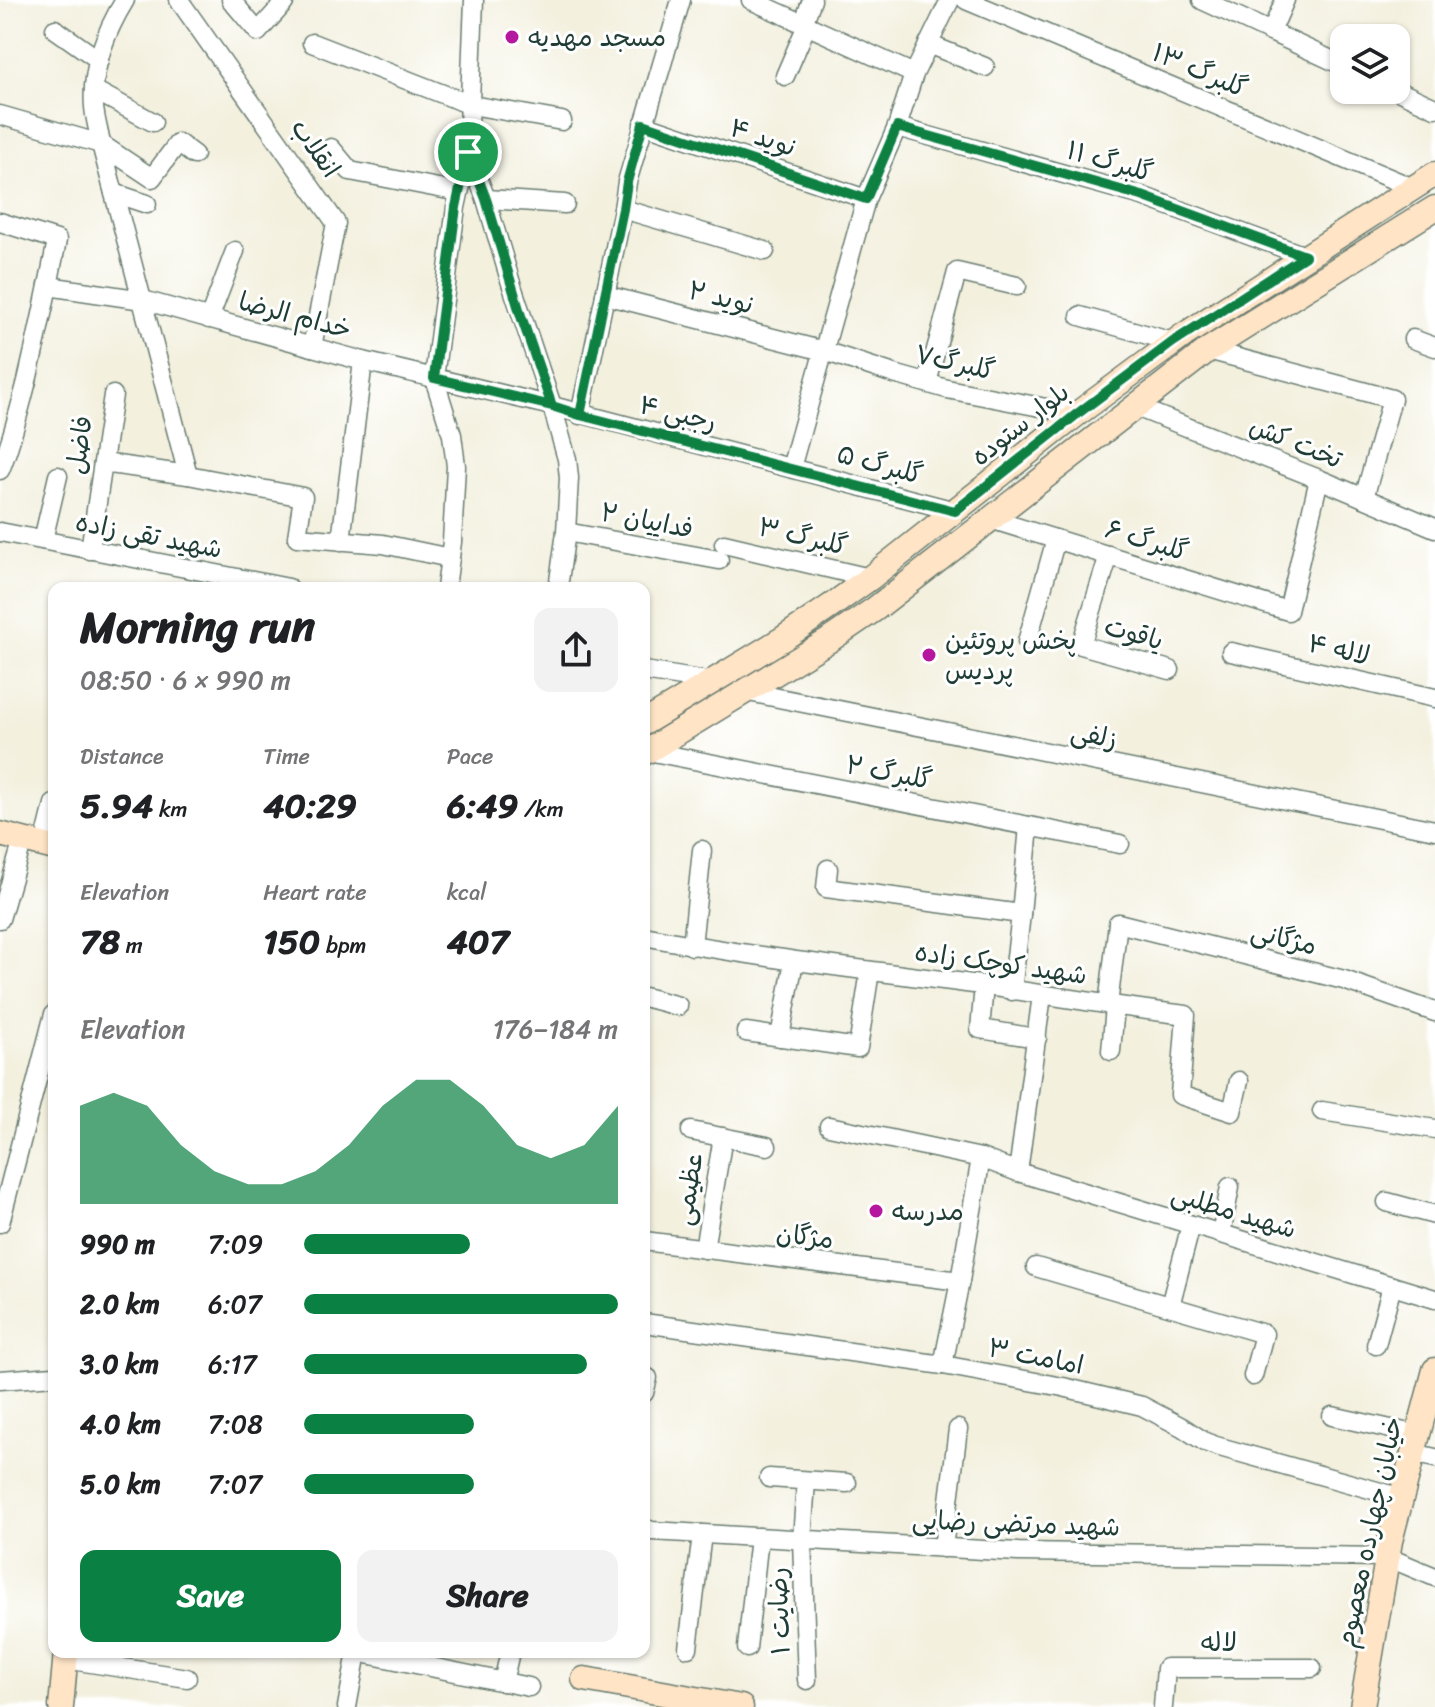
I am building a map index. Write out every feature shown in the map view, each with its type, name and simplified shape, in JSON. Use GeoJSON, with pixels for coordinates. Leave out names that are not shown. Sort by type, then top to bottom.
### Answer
{"type":"FeatureCollection","features":[{"type":"Feature","properties":{"kind":"main road","name":"بلوار ستوده"},"geometry":{"type":"LineString","coordinates":[[650,719],[810,621],[870,578],[1173,342],[1435,174]]}},
{"type":"Feature","properties":{"kind":"main road"},"geometry":{"type":"LineString","coordinates":[[650,750],[875,609],[1208,350],[1435,208]]}},
{"type":"Feature","properties":{"kind":"main road","name":"خیابان چهارده معصوم"},"geometry":{"type":"LineString","coordinates":[[1362,1707],[1387,1557],[1402,1498],[1422,1449],[1435,1370]]}},
{"type":"Feature","properties":{"kind":"main road"},"geometry":{"type":"LineString","coordinates":[[61,1707],[66,1658]]}},
{"type":"Feature","properties":{"kind":"main road"},"geometry":{"type":"LineString","coordinates":[[584,1679],[642,1698],[741,1707]]}},
{"type":"Feature","properties":{"kind":"street"},"geometry":{"type":"LineString","coordinates":[[125,0],[99,60],[94,107],[188,475]]}},
{"type":"Feature","properties":{"kind":"street"},"geometry":{"type":"LineString","coordinates":[[231,0],[258,32],[284,3]]}},
{"type":"Feature","properties":{"kind":"street"},"geometry":{"type":"LineString","coordinates":[[447,582],[456,466],[452,435],[434,378],[459,192],[468,152],[474,0]]}},
{"type":"Feature","properties":{"kind":"street"},"geometry":{"type":"LineString","coordinates":[[580,415],[627,182],[681,0]]}},
{"type":"Feature","properties":{"kind":"street"},"geometry":{"type":"LineString","coordinates":[[751,0],[914,74]]}},
{"type":"Feature","properties":{"kind":"street"},"geometry":{"type":"LineString","coordinates":[[785,76],[812,0]]}},
{"type":"Feature","properties":{"kind":"street"},"geometry":{"type":"LineString","coordinates":[[791,468],[866,199],[897,127],[914,74],[950,0]]}},
{"type":"Feature","properties":{"kind":"street","name":"گلبرگ ۱۳"},"geometry":{"type":"LineString","coordinates":[[966,0],[1413,188]]}},
{"type":"Feature","properties":{"kind":"street"},"geometry":{"type":"LineString","coordinates":[[1202,0],[1330,59]]}},
{"type":"Feature","properties":{"kind":"street"},"geometry":{"type":"LineString","coordinates":[[1271,32],[1285,0]]}},
{"type":"Feature","properties":{"kind":"street","name":"انقلاب"},"geometry":{"type":"LineString","coordinates":[[184,2],[336,223],[312,347]]}},
{"type":"Feature","properties":{"kind":"street"},"geometry":{"type":"LineString","coordinates":[[55,29],[99,60]]}},
{"type":"Feature","properties":{"kind":"street"},"geometry":{"type":"LineString","coordinates":[[312,43],[471,105],[562,121]]}},
{"type":"Feature","properties":{"kind":"street"},"geometry":{"type":"LineString","coordinates":[[928,44],[985,67]]}},
{"type":"Feature","properties":{"kind":"street"},"geometry":{"type":"LineString","coordinates":[[94,90],[153,122]]}},
{"type":"Feature","properties":{"kind":"street"},"geometry":{"type":"LineString","coordinates":[[1410,96],[1435,108]]}},
{"type":"Feature","properties":{"kind":"street"},"geometry":{"type":"LineString","coordinates":[[0,115],[101,144],[152,178],[178,143],[194,155]]}},
{"type":"Feature","properties":{"kind":"street","name":"نوید ۴"},"geometry":{"type":"LineString","coordinates":[[643,124],[866,199]]}},
{"type":"Feature","properties":{"kind":"street","name":"گلبرگ ۱۱"},"geometry":{"type":"LineString","coordinates":[[897,127],[1142,196],[1305,256]]}},
{"type":"Feature","properties":{"kind":"street"},"geometry":{"type":"LineString","coordinates":[[331,148],[350,171],[459,192]]}},
{"type":"Feature","properties":{"kind":"street"},"geometry":{"type":"LineString","coordinates":[[468,152],[486,199],[567,459],[566,532],[559,582]]}},
{"type":"Feature","properties":{"kind":"street"},"geometry":{"type":"LineString","coordinates":[[114,193],[147,204]]}},
{"type":"Feature","properties":{"kind":"street"},"geometry":{"type":"LineString","coordinates":[[486,199],[565,204]]}},
{"type":"Feature","properties":{"kind":"street"},"geometry":{"type":"LineString","coordinates":[[623,209],[765,251]]}},
{"type":"Feature","properties":{"kind":"street"},"geometry":{"type":"LineString","coordinates":[[0,222],[57,240],[21,402],[0,470]]}},
{"type":"Feature","properties":{"kind":"street"},"geometry":{"type":"LineString","coordinates":[[209,319],[235,251]]}},
{"type":"Feature","properties":{"kind":"street"},"geometry":{"type":"LineString","coordinates":[[927,383],[957,272],[1017,286]]}},
{"type":"Feature","properties":{"kind":"street","name":"خدام الرضا"},"geometry":{"type":"LineString","coordinates":[[48,286],[143,300],[363,361],[552,406]]}},
{"type":"Feature","properties":{"kind":"street","name":"نوید ۲"},"geometry":{"type":"LineString","coordinates":[[605,295],[824,351]]}},
{"type":"Feature","properties":{"kind":"street"},"geometry":{"type":"LineString","coordinates":[[1080,316],[1173,342]]}},
{"type":"Feature","properties":{"kind":"street"},"geometry":{"type":"LineString","coordinates":[[1413,339],[1435,347]]}},
{"type":"Feature","properties":{"kind":"street"},"geometry":{"type":"LineString","coordinates":[[1208,350],[1392,399],[1364,498]]}},
{"type":"Feature","properties":{"kind":"street","name":"گلبرگ۷"},"geometry":{"type":"LineString","coordinates":[[824,351],[970,394],[1077,414]]}},
{"type":"Feature","properties":{"kind":"street"},"geometry":{"type":"LineString","coordinates":[[341,541],[363,361]]}},
{"type":"Feature","properties":{"kind":"street","name":"فاضل"},"geometry":{"type":"LineString","coordinates":[[90,550],[113,395]]}},
{"type":"Feature","properties":{"kind":"street","name":"رجبی ۴"},"geometry":{"type":"LineString","coordinates":[[552,406],[791,468]]}},
{"type":"Feature","properties":{"kind":"street","name":"تخت کش"},"geometry":{"type":"LineString","coordinates":[[1136,407],[1435,528]]}},
{"type":"Feature","properties":{"kind":"street"},"geometry":{"type":"LineString","coordinates":[[103,463],[188,475],[303,497],[297,537],[383,544],[450,558]]}},
{"type":"Feature","properties":{"kind":"street","name":"گلبرگ ۵"},"geometry":{"type":"LineString","coordinates":[[791,468],[955,511]]}},
{"type":"Feature","properties":{"kind":"street"},"geometry":{"type":"LineString","coordinates":[[43,540],[58,476]]}},
{"type":"Feature","properties":{"kind":"street","name":"گلبرگ ۶"},"geometry":{"type":"LineString","coordinates":[[990,519],[1288,611],[1319,479]]}},
{"type":"Feature","properties":{"kind":"street","name":"شهید تقی زاده"},"geometry":{"type":"LineString","coordinates":[[0,532],[258,582]]}},
{"type":"Feature","properties":{"kind":"street","name":"فداییان ۲"},"geometry":{"type":"LineString","coordinates":[[566,532],[722,552]]}},
{"type":"Feature","properties":{"kind":"street"},"geometry":{"type":"LineString","coordinates":[[1027,642],[1056,539]]}},
{"type":"Feature","properties":{"kind":"street","name":"گلبرگ ۳"},"geometry":{"type":"LineString","coordinates":[[722,552],[870,578]]}},
{"type":"Feature","properties":{"kind":"street","name":"یاقوت"},"geometry":{"type":"LineString","coordinates":[[1109,555],[1081,645],[1170,670]]}},
{"type":"Feature","properties":{"kind":"street","name":"لاله ۴"},"geometry":{"type":"LineString","coordinates":[[1231,652],[1435,698]]}},
{"type":"Feature","properties":{"kind":"street"},"geometry":{"type":"LineString","coordinates":[[650,672],[713,682]]}},
{"type":"Feature","properties":{"kind":"street","name":"زلفی"},"geometry":{"type":"LineString","coordinates":[[744,691],[1435,830]]}},
{"type":"Feature","properties":{"kind":"street","name":"گلبرگ ۲"},"geometry":{"type":"LineString","coordinates":[[650,753],[1120,844]]}},
{"type":"Feature","properties":{"kind":"street"},"geometry":{"type":"LineString","coordinates":[[0,919],[30,842],[48,814]]}},
{"type":"Feature","properties":{"kind":"street"},"geometry":{"type":"LineString","coordinates":[[1012,991],[1029,826]]}},
{"type":"Feature","properties":{"kind":"street"},"geometry":{"type":"LineString","coordinates":[[692,946],[702,850]]}},
{"type":"Feature","properties":{"kind":"street"},"geometry":{"type":"LineString","coordinates":[[828,869],[826,888],[1021,914]]}},
{"type":"Feature","properties":{"kind":"street","name":"مژگانی"},"geometry":{"type":"LineString","coordinates":[[1111,1006],[1118,923],[1344,980],[1435,1012]]}},
{"type":"Feature","properties":{"kind":"street","name":"شهید کوچک زاده"},"geometry":{"type":"LineString","coordinates":[[650,937],[794,961],[1186,1015],[1180,1095],[1232,1112],[1239,1081]]}},
{"type":"Feature","properties":{"kind":"street"},"geometry":{"type":"LineString","coordinates":[[780,1037],[794,961]]}},
{"type":"Feature","properties":{"kind":"street"},"geometry":{"type":"LineString","coordinates":[[746,1032],[858,1048],[870,971]]}},
{"type":"Feature","properties":{"kind":"street"},"geometry":{"type":"LineString","coordinates":[[984,986],[980,1029],[1037,1038]]}},
{"type":"Feature","properties":{"kind":"street"},"geometry":{"type":"LineString","coordinates":[[1018,1172],[1042,995]]}},
{"type":"Feature","properties":{"kind":"street"},"geometry":{"type":"LineString","coordinates":[[650,999],[678,1006]]}},
{"type":"Feature","properties":{"kind":"street"},"geometry":{"type":"LineString","coordinates":[[1111,1006],[1111,1051]]}},
{"type":"Feature","properties":{"kind":"street"},"geometry":{"type":"LineString","coordinates":[[0,1223],[48,1037]]}},
{"type":"Feature","properties":{"kind":"street"},"geometry":{"type":"LineString","coordinates":[[1322,1111],[1435,1129]]}},
{"type":"Feature","properties":{"kind":"street","name":"شهید مطلبی"},"geometry":{"type":"LineString","coordinates":[[829,1126],[981,1158],[1435,1299]]}},
{"type":"Feature","properties":{"kind":"street"},"geometry":{"type":"LineString","coordinates":[[691,1131],[767,1146]]}},
{"type":"Feature","properties":{"kind":"street","name":"عظیمی"},"geometry":{"type":"LineString","coordinates":[[704,1249],[723,1137]]}},
{"type":"Feature","properties":{"kind":"street"},"geometry":{"type":"LineString","coordinates":[[943,1365],[981,1158]]}},
{"type":"Feature","properties":{"kind":"street"},"geometry":{"type":"LineString","coordinates":[[1221,1234],[1230,1187]]}},
{"type":"Feature","properties":{"kind":"street"},"geometry":{"type":"LineString","coordinates":[[1387,1202],[1435,1215]]}},
{"type":"Feature","properties":{"kind":"street"},"geometry":{"type":"LineString","coordinates":[[1170,1306],[1191,1225]]}},
{"type":"Feature","properties":{"kind":"street","name":"مژگان"},"geometry":{"type":"LineString","coordinates":[[650,1242],[960,1281]]}},
{"type":"Feature","properties":{"kind":"street"},"geometry":{"type":"LineString","coordinates":[[1036,1267],[1264,1334],[1253,1376]]}},
{"type":"Feature","properties":{"kind":"street"},"geometry":{"type":"LineString","coordinates":[[1376,1345],[1392,1286]]}},
{"type":"Feature","properties":{"kind":"street","name":"امامت ۳"},"geometry":{"type":"LineString","coordinates":[[650,1324],[943,1365],[1063,1387],[1142,1406],[1205,1442],[1402,1498]]}},
{"type":"Feature","properties":{"kind":"street"},"geometry":{"type":"LineString","coordinates":[[0,1380],[48,1376]]}},
{"type":"Feature","properties":{"kind":"street"},"geometry":{"type":"LineString","coordinates":[[1332,1416],[1422,1449]]}},
{"type":"Feature","properties":{"kind":"street"},"geometry":{"type":"LineString","coordinates":[[943,1548],[958,1429]]}},
{"type":"Feature","properties":{"kind":"street"},"geometry":{"type":"LineString","coordinates":[[769,1478],[847,1483]]}},
{"type":"Feature","properties":{"kind":"street","name":"رضایت ۱"},"geometry":{"type":"LineString","coordinates":[[806,1481],[802,1540],[807,1680]]}},
{"type":"Feature","properties":{"kind":"street","name":"شهید مرتضی رضایی"},"geometry":{"type":"LineString","coordinates":[[650,1530],[1018,1552],[1387,1557]]}},
{"type":"Feature","properties":{"kind":"street"},"geometry":{"type":"LineString","coordinates":[[688,1648],[702,1534]]}},
{"type":"Feature","properties":{"kind":"street"},"geometry":{"type":"LineString","coordinates":[[747,1648],[759,1537]]}},
{"type":"Feature","properties":{"kind":"street"},"geometry":{"type":"LineString","coordinates":[[1387,1557],[1435,1577]]}},
{"type":"Feature","properties":{"kind":"street"},"geometry":{"type":"LineString","coordinates":[[77,1658],[187,1678]]}},
{"type":"Feature","properties":{"kind":"street"},"geometry":{"type":"LineString","coordinates":[[347,1707],[356,1658]]}},
{"type":"Feature","properties":{"kind":"street"},"geometry":{"type":"LineString","coordinates":[[386,1658],[529,1687]]}},
{"type":"Feature","properties":{"kind":"street"},"geometry":{"type":"LineString","coordinates":[[503,1682],[509,1658]]}},
{"type":"Feature","properties":{"kind":"street","name":"لاله"},"geometry":{"type":"LineString","coordinates":[[1163,1707],[1166,1668],[1312,1668]]}},
{"type":"Feature","properties":{"kind":"place","name":"مسجد مهدیه"},"geometry":{"type":"Point","coordinates":[512,37]}},
{"type":"Feature","properties":{"kind":"place","name":"پخش پروتئین پردیس"},"geometry":{"type":"Point","coordinates":[929,655]}},
{"type":"Feature","properties":{"kind":"place","name":"مدرسه"},"geometry":{"type":"Point","coordinates":[876,1211]}},
{"type":"Feature","properties":{"kind":"route"},"geometry":{"type":"LineString","coordinates":[[643,124],[866,199],[897,127],[1142,196],[1305,256],[1173,342],[955,511],[434,378],[456,207],[468,152],[552,406],[580,415],[627,182],[643,124]]}}]}
